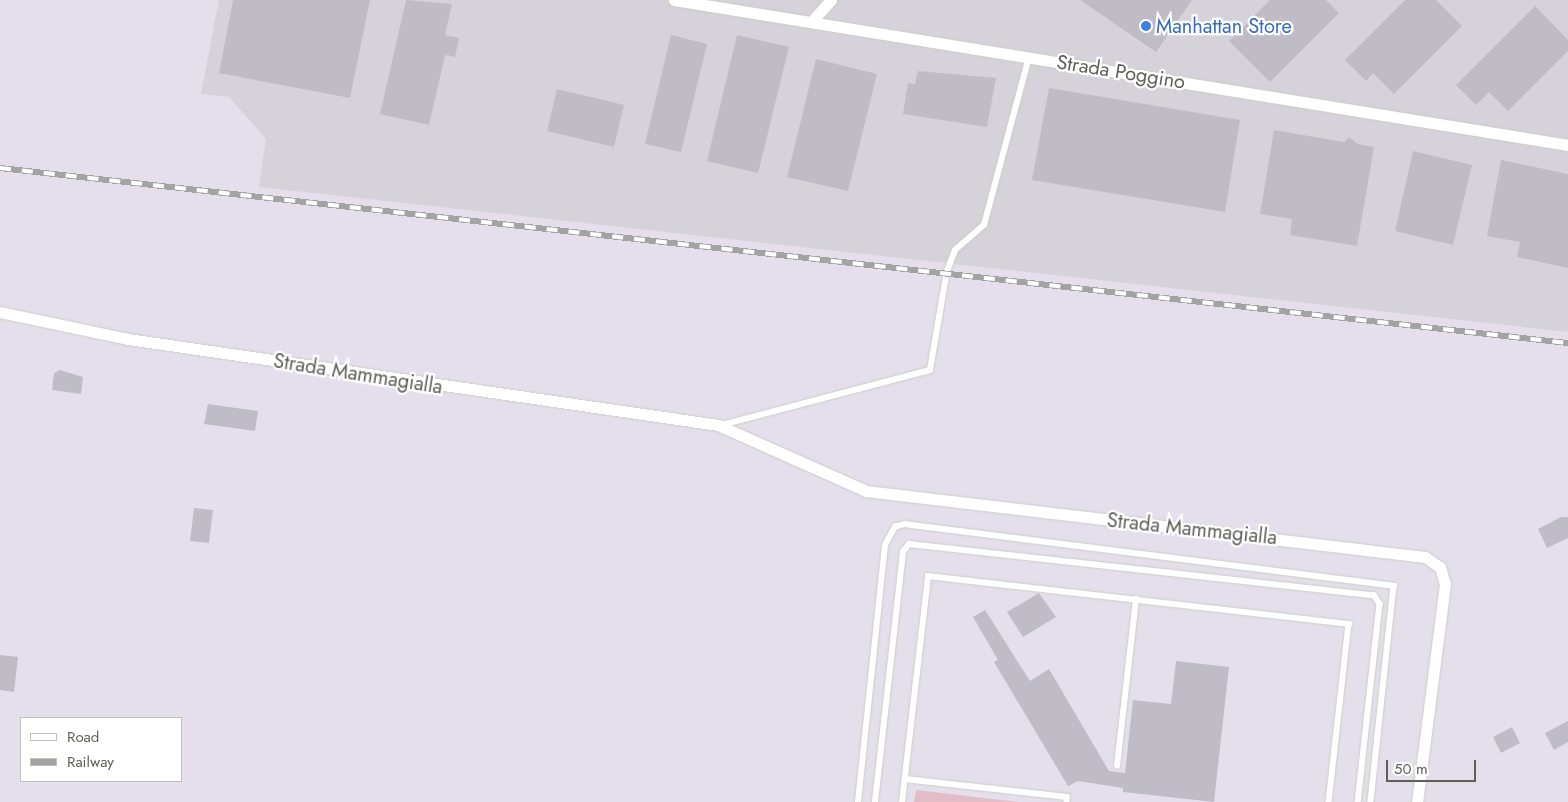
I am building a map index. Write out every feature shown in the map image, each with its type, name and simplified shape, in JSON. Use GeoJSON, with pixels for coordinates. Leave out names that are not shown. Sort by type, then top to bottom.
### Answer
{"type":"FeatureCollection","features":[{"type":"Feature","properties":{"kind":"street","name":"Strada Poggino"},"geometry":{"type":"LineString","coordinates":[[674,0],[1568,144]]}},
{"type":"Feature","properties":{"kind":"street"},"geometry":{"type":"LineString","coordinates":[[811,22],[831,0]]}},
{"type":"Feature","properties":{"kind":"street","name":"Strada Mammagialla"},"geometry":{"type":"LineString","coordinates":[[0,312],[128,339],[718,425],[866,491],[1425,557],[1440,567],[1445,584],[1417,802]]}},
{"type":"Feature","properties":{"kind":"lane","name":"Strada Mammagialla"},"geometry":{"type":"LineString","coordinates":[[718,425],[930,370],[947,271],[955,250],[984,225],[1029,57]]}},
{"type":"Feature","properties":{"kind":"lane"},"geometry":{"type":"LineString","coordinates":[[858,802],[885,545],[887,535],[905,524],[1394,586],[1372,802]]}},
{"type":"Feature","properties":{"kind":"lane"},"geometry":{"type":"LineString","coordinates":[[875,802],[903,552],[909,544],[1374,595],[1380,604],[1358,802]]}},
{"type":"Feature","properties":{"kind":"lane"},"geometry":{"type":"LineString","coordinates":[[902,802],[928,576],[1349,624],[1329,802]]}},
{"type":"Feature","properties":{"kind":"lane"},"geometry":{"type":"LineString","coordinates":[[1117,766],[1136,600]]}},
{"type":"Feature","properties":{"kind":"lane"},"geometry":{"type":"LineString","coordinates":[[905,779],[1067,797],[1067,802]]}},
{"type":"Feature","properties":{"kind":"shaded area"},"geometry":{"type":"Polygon","coordinates":[[[219,0],[1568,0],[1568,332],[259,187],[266,139],[229,97],[201,94],[219,0]]]}},
{"type":"Feature","properties":{"kind":"shaded area"},"geometry":{"type":"Polygon","coordinates":[[[916,790],[1018,802],[914,802],[916,790]]]}},
{"type":"Feature","properties":{"kind":"building"},"geometry":{"type":"Polygon","coordinates":[[[233,0],[370,0],[350,98],[219,73],[233,0]]]}},
{"type":"Feature","properties":{"kind":"building"},"geometry":{"type":"Polygon","coordinates":[[[406,0],[452,4],[445,35],[459,38],[455,57],[445,55],[429,125],[380,114],[406,0]]]}},
{"type":"Feature","properties":{"kind":"building","name":"Manhattan Store"},"geometry":{"type":"Polygon","coordinates":[[[1080,0],[1192,0],[1156,52],[1080,0]]]}},
{"type":"Feature","properties":{"kind":"building"},"geometry":{"type":"Polygon","coordinates":[[[1270,0],[1326,0],[1339,13],[1270,82],[1229,41],[1270,0]]]}},
{"type":"Feature","properties":{"kind":"building"},"geometry":{"type":"Polygon","coordinates":[[[1405,0],[1436,0],[1462,26],[1394,94],[1373,73],[1366,81],[1345,60],[1405,0]]]}},
{"type":"Feature","properties":{"kind":"building"},"geometry":{"type":"Polygon","coordinates":[[[1535,6],[1568,40],[1568,51],[1508,111],[1489,92],[1476,105],[1456,85],[1535,6]]]}},
{"type":"Feature","properties":{"kind":"building"},"geometry":{"type":"Polygon","coordinates":[[[671,35],[707,44],[681,152],[645,144],[671,35]]]}},
{"type":"Feature","properties":{"kind":"building"},"geometry":{"type":"Polygon","coordinates":[[[737,35],[789,47],[758,173],[707,161],[737,35]]]}},
{"type":"Feature","properties":{"kind":"building"},"geometry":{"type":"Polygon","coordinates":[[[816,59],[877,74],[848,191],[787,177],[816,59]]]}},
{"type":"Feature","properties":{"kind":"building"},"geometry":{"type":"Polygon","coordinates":[[[918,71],[996,78],[987,127],[903,114],[908,83],[915,84],[918,71]]]}},
{"type":"Feature","properties":{"kind":"building"},"geometry":{"type":"Polygon","coordinates":[[[1049,88],[1240,120],[1225,212],[1032,180],[1049,88]]]}},
{"type":"Feature","properties":{"kind":"building"},"geometry":{"type":"Polygon","coordinates":[[[557,89],[624,105],[614,147],[547,131],[557,89]]]}},
{"type":"Feature","properties":{"kind":"building"},"geometry":{"type":"Polygon","coordinates":[[[1274,130],[1344,142],[1349,137],[1358,144],[1374,147],[1357,246],[1290,235],[1292,219],[1260,214],[1274,130]]]}},
{"type":"Feature","properties":{"kind":"building"},"geometry":{"type":"Polygon","coordinates":[[[1413,151],[1472,165],[1453,245],[1395,231],[1413,151]]]}},
{"type":"Feature","properties":{"kind":"building"},"geometry":{"type":"Polygon","coordinates":[[[1501,160],[1568,174],[1568,268],[1517,257],[1520,242],[1487,236],[1501,160]]]}},
{"type":"Feature","properties":{"kind":"building"},"geometry":{"type":"Polygon","coordinates":[[[60,370],[83,377],[81,394],[52,390],[54,373],[60,370]]]}},
{"type":"Feature","properties":{"kind":"building"},"geometry":{"type":"Polygon","coordinates":[[[208,404],[258,411],[255,431],[204,424],[208,404]]]}},
{"type":"Feature","properties":{"kind":"building"},"geometry":{"type":"Polygon","coordinates":[[[194,508],[213,510],[209,543],[190,541],[194,508]]]}},
{"type":"Feature","properties":{"kind":"building"},"geometry":{"type":"Polygon","coordinates":[[[1561,517],[1568,517],[1568,538],[1547,548],[1538,529],[1561,517]]]}},
{"type":"Feature","properties":{"kind":"building"},"geometry":{"type":"Polygon","coordinates":[[[1039,593],[1056,617],[1023,637],[1007,612],[1039,593]]]}},
{"type":"Feature","properties":{"kind":"building"},"geometry":{"type":"Polygon","coordinates":[[[985,610],[1030,681],[1049,669],[1109,771],[1125,773],[1133,700],[1171,704],[1176,661],[1229,667],[1214,802],[1123,792],[1123,788],[1078,781],[1068,786],[994,662],[998,660],[973,617],[985,610]]]}},
{"type":"Feature","properties":{"kind":"building"},"geometry":{"type":"Polygon","coordinates":[[[0,655],[18,657],[14,692],[0,690],[0,655]]]}},
{"type":"Feature","properties":{"kind":"building"},"geometry":{"type":"Polygon","coordinates":[[[1568,721],[1568,742],[1554,750],[1545,733],[1568,721]]]}},
{"type":"Feature","properties":{"kind":"building"},"geometry":{"type":"Polygon","coordinates":[[[1512,727],[1520,743],[1501,753],[1493,737],[1512,727]]]}},
{"type":"Feature","properties":{"kind":"railway"},"geometry":{"type":"LineString","coordinates":[[0,168],[1568,343]]}},
{"type":"Feature","properties":{"kind":"place","name":"Manhattan Store"},"geometry":{"type":"Point","coordinates":[1146,26]}}]}
